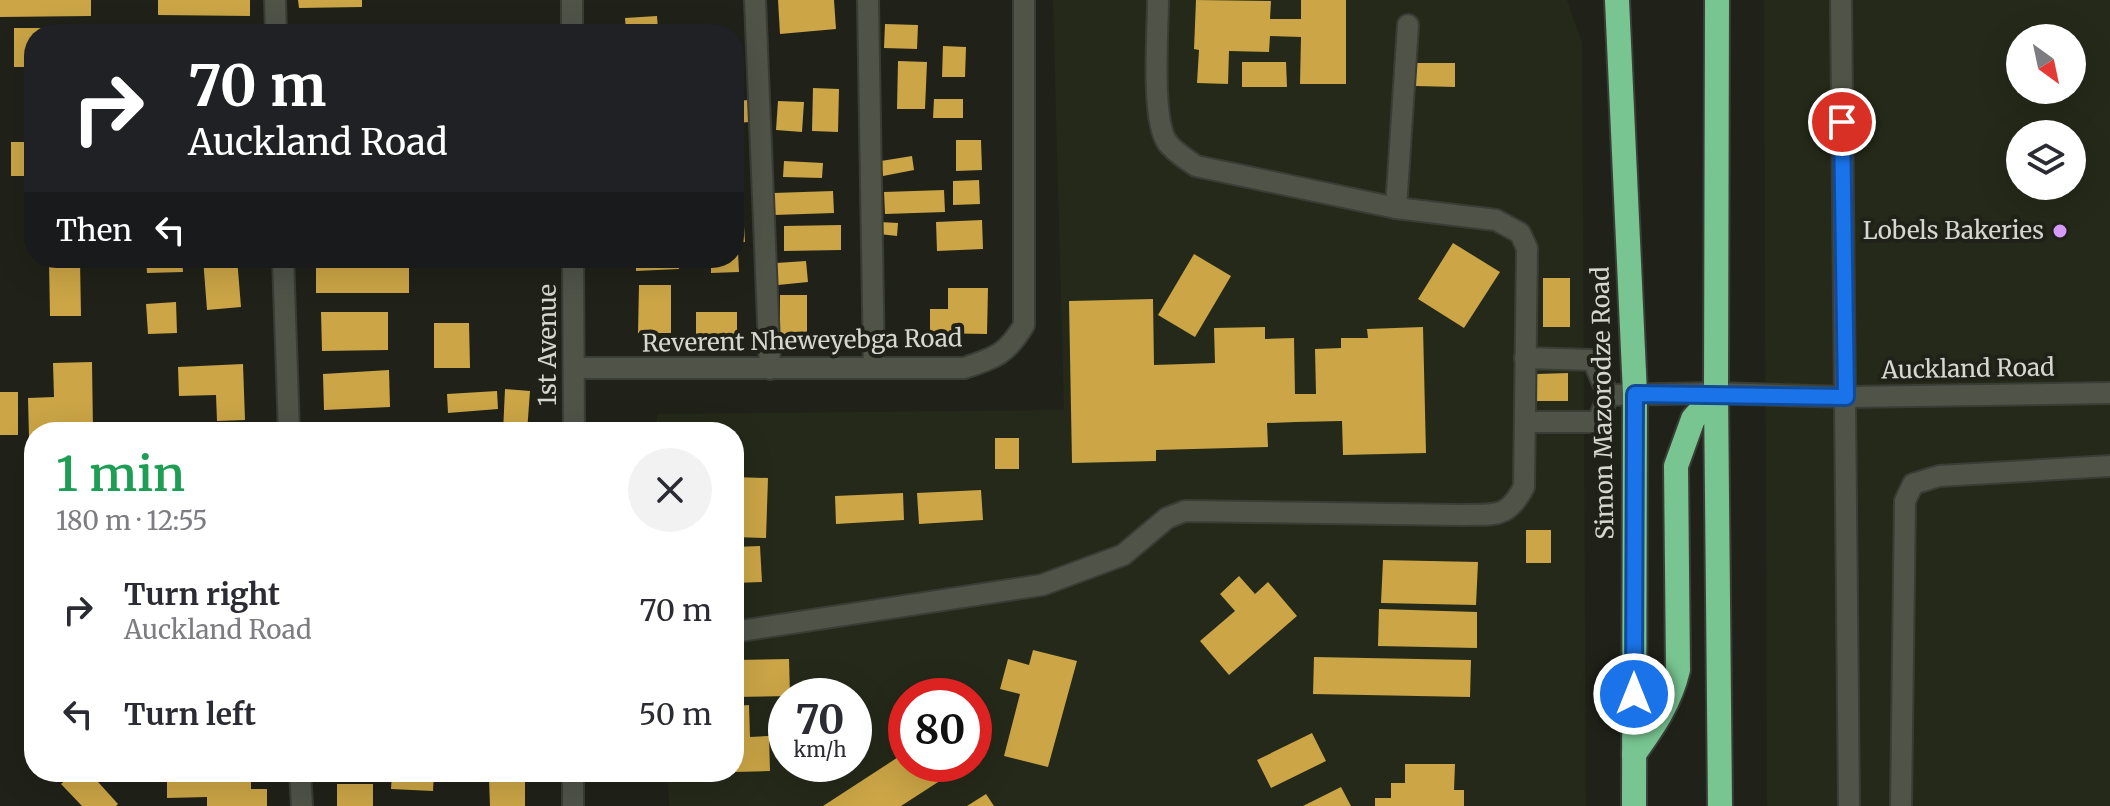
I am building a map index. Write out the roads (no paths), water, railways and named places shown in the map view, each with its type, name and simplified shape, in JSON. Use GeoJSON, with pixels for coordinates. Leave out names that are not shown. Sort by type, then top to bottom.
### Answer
{"type":"FeatureCollection","features":[{"type":"Feature","properties":{"kind":"highway","name":"Simon Mazorodze Road"},"geometry":{"type":"LineString","coordinates":[[1617,0],[1635,394],[1634,806]]}},
{"type":"Feature","properties":{"kind":"highway"},"geometry":{"type":"LineString","coordinates":[[1717,0],[1716,393],[1720,806]]}},
{"type":"Feature","properties":{"kind":"highway"},"geometry":{"type":"LineString","coordinates":[[1634,754],[1662,715],[1678,670],[1676,466],[1693,419],[1716,393]]}},
{"type":"Feature","properties":{"kind":"street"},"geometry":{"type":"LineString","coordinates":[[275,0],[276,24]]}},
{"type":"Feature","properties":{"kind":"street"},"geometry":{"type":"LineString","coordinates":[[572,0],[572,24]]}},
{"type":"Feature","properties":{"kind":"street"},"geometry":{"type":"LineString","coordinates":[[755,0],[770,369]]}},
{"type":"Feature","properties":{"kind":"street"},"geometry":{"type":"LineString","coordinates":[[868,0],[874,367]]}},
{"type":"Feature","properties":{"kind":"street","name":"Reverent Nheweyebga Road"},"geometry":{"type":"LineString","coordinates":[[574,368],[964,368],[992,359],[1011,347],[1024,325],[1024,0]]}},
{"type":"Feature","properties":{"kind":"street"},"geometry":{"type":"LineString","coordinates":[[744,630],[1042,585],[1123,555],[1167,518],[1185,511],[1495,514],[1514,506],[1524,487],[1527,248],[1520,233],[1496,220],[1396,208],[1196,166],[1175,151],[1165,139],[1158,111],[1158,0]]}},
{"type":"Feature","properties":{"kind":"street"},"geometry":{"type":"LineString","coordinates":[[1841,0],[1849,806]]}},
{"type":"Feature","properties":{"kind":"street"},"geometry":{"type":"LineString","coordinates":[[1396,208],[1408,25]]}},
{"type":"Feature","properties":{"kind":"street"},"geometry":{"type":"LineString","coordinates":[[283,268],[289,422]]}},
{"type":"Feature","properties":{"kind":"street","name":"1st Avenue"},"geometry":{"type":"LineString","coordinates":[[573,268],[574,422]]}},
{"type":"Feature","properties":{"kind":"street"},"geometry":{"type":"LineString","coordinates":[[1525,358],[1593,360],[1608,395],[1598,422],[1525,422]]}},
{"type":"Feature","properties":{"kind":"street","name":"Auckland Road"},"geometry":{"type":"LineString","coordinates":[[1608,395],[1716,393],[1846,397],[2110,393]]}},
{"type":"Feature","properties":{"kind":"street"},"geometry":{"type":"LineString","coordinates":[[1901,806],[1905,501],[1913,484],[1939,476],[2110,466]]}},
{"type":"Feature","properties":{"kind":"street"},"geometry":{"type":"LineString","coordinates":[[301,782],[302,806]]}},
{"type":"Feature","properties":{"kind":"street"},"geometry":{"type":"LineString","coordinates":[[573,782],[573,806]]}},
{"type":"Feature","properties":{"kind":"place","name":"Lobels Bakeries"},"geometry":{"type":"Point","coordinates":[2060,231]}}]}
